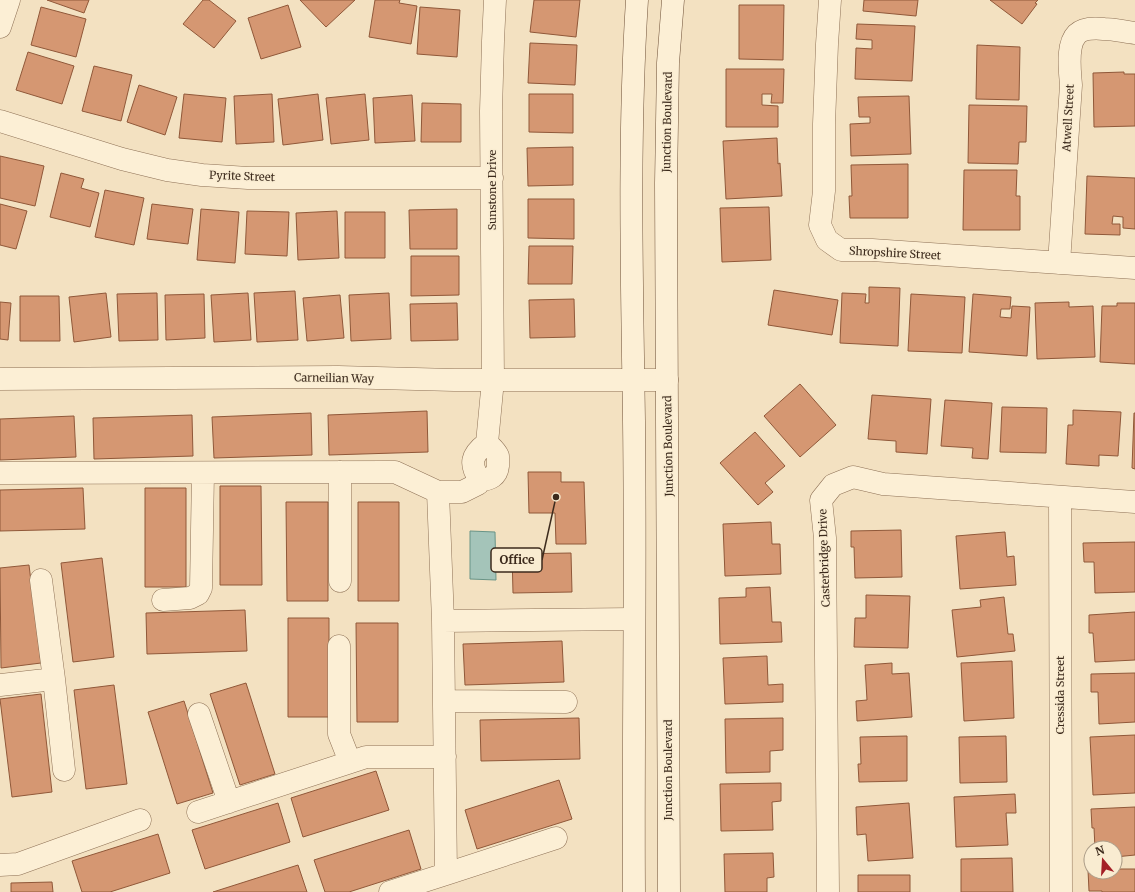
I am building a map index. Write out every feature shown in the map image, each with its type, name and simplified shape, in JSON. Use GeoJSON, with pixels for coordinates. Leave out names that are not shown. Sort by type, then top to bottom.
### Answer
{"type":"FeatureCollection","features":[{"type":"Feature","properties":{"kind":"street"},"geometry":{"type":"LineString","coordinates":[[0,27],[9,0]]}},
{"type":"Feature","properties":{"kind":"street","name":"Sunstone Drive"},"geometry":{"type":"LineString","coordinates":[[438,492],[462,492],[471,489],[478,484],[480,480],[488,480],[494,476],[497,470],[498,456],[487,443],[493,380],[491,112],[495,0]]}},
{"type":"Feature","properties":{"kind":"street"},"geometry":{"type":"LineString","coordinates":[[634,892],[632,90],[637,0]]}},
{"type":"Feature","properties":{"kind":"street","name":"Junction Boulevard"},"geometry":{"type":"LineString","coordinates":[[669,892],[667,134],[668,64],[674,0]]}},
{"type":"Feature","properties":{"kind":"street","name":"Shropshire Street"},"geometry":{"type":"LineString","coordinates":[[830,0],[824,124],[824,191],[820,225],[827,240],[841,250],[872,250],[1135,268]]}},
{"type":"Feature","properties":{"kind":"street","name":"Atwell Street"},"geometry":{"type":"LineString","coordinates":[[1059,263],[1071,85],[1071,44],[1078,33],[1088,29],[1104,28],[1135,33]]}},
{"type":"Feature","properties":{"kind":"street","name":"Pyrite Street"},"geometry":{"type":"LineString","coordinates":[[0,121],[122,159],[167,170],[202,175],[248,178],[492,178]]}},
{"type":"Feature","properties":{"kind":"street","name":"Carneilian Way"},"geometry":{"type":"LineString","coordinates":[[0,379],[338,377],[454,380],[667,380]]}},
{"type":"Feature","properties":{"kind":"street"},"geometry":{"type":"LineString","coordinates":[[340,472],[340,581]]}},
{"type":"Feature","properties":{"kind":"street"},"geometry":{"type":"LineString","coordinates":[[0,473],[395,472],[438,492],[443,621],[446,874]]}},
{"type":"Feature","properties":{"kind":"street"},"geometry":{"type":"LineString","coordinates":[[163,600],[190,598],[198,594],[201,588],[203,473]]}},
{"type":"Feature","properties":{"kind":"street","name":"Casterbridge Drive"},"geometry":{"type":"LineString","coordinates":[[828,892],[825,538],[821,500],[833,485],[853,477],[883,484],[1135,502]]}},
{"type":"Feature","properties":{"kind":"street","name":"Cressida Street"},"geometry":{"type":"LineString","coordinates":[[1060,497],[1061,892]]}},
{"type":"Feature","properties":{"kind":"street"},"geometry":{"type":"LineString","coordinates":[[41,580],[64,770]]}},
{"type":"Feature","properties":{"kind":"street"},"geometry":{"type":"LineString","coordinates":[[443,621],[634,619]]}},
{"type":"Feature","properties":{"kind":"street"},"geometry":{"type":"LineString","coordinates":[[340,646],[339,734],[350,762]]}},
{"type":"Feature","properties":{"kind":"street"},"geometry":{"type":"LineString","coordinates":[[0,684],[54,679]]}},
{"type":"Feature","properties":{"kind":"street"},"geometry":{"type":"LineString","coordinates":[[444,701],[566,702]]}},
{"type":"Feature","properties":{"kind":"street"},"geometry":{"type":"LineString","coordinates":[[199,714],[229,802]]}},
{"type":"Feature","properties":{"kind":"street"},"geometry":{"type":"LineString","coordinates":[[198,812],[366,756],[445,757]]}},
{"type":"Feature","properties":{"kind":"street"},"geometry":{"type":"LineString","coordinates":[[0,865],[18,864],[140,820]]}},
{"type":"Feature","properties":{"kind":"street"},"geometry":{"type":"LineString","coordinates":[[390,892],[556,838]]}},
{"type":"Feature","properties":{"kind":"water"},"geometry":{"type":"Polygon","coordinates":[[[470,531],[495,532],[496,580],[470,579],[470,531]]]}},
{"type":"Feature","properties":{"kind":"building"},"geometry":{"type":"Polygon","coordinates":[[[47,0],[89,0],[84,13],[47,0]]]}},
{"type":"Feature","properties":{"kind":"building"},"geometry":{"type":"Polygon","coordinates":[[[203,0],[209,0],[236,21],[214,48],[183,24],[203,0]]]}},
{"type":"Feature","properties":{"kind":"building"},"geometry":{"type":"Polygon","coordinates":[[[300,0],[355,0],[326,27],[300,0]]]}},
{"type":"Feature","properties":{"kind":"building"},"geometry":{"type":"Polygon","coordinates":[[[375,0],[400,0],[399,3],[417,6],[411,44],[369,37],[375,0]]]}},
{"type":"Feature","properties":{"kind":"building"},"geometry":{"type":"Polygon","coordinates":[[[534,0],[580,0],[576,37],[530,32],[534,0]]]}},
{"type":"Feature","properties":{"kind":"building"},"geometry":{"type":"Polygon","coordinates":[[[864,0],[918,0],[916,16],[863,11],[864,0]]]}},
{"type":"Feature","properties":{"kind":"building"},"geometry":{"type":"Polygon","coordinates":[[[990,0],[1038,0],[1035,3],[1037,4],[1022,24],[990,0]]]}},
{"type":"Feature","properties":{"kind":"building"},"geometry":{"type":"Polygon","coordinates":[[[288,5],[301,47],[261,59],[248,18],[288,5]]]}},
{"type":"Feature","properties":{"kind":"building"},"geometry":{"type":"Polygon","coordinates":[[[739,5],[784,5],[783,60],[739,59],[739,5]]]}},
{"type":"Feature","properties":{"kind":"building"},"geometry":{"type":"Polygon","coordinates":[[[41,7],[86,19],[76,57],[31,45],[41,7]]]}},
{"type":"Feature","properties":{"kind":"building"},"geometry":{"type":"Polygon","coordinates":[[[420,7],[460,10],[457,57],[417,54],[420,7]]]}},
{"type":"Feature","properties":{"kind":"building"},"geometry":{"type":"Polygon","coordinates":[[[857,24],[915,26],[912,81],[855,79],[856,48],[872,49],[872,40],[856,39],[857,24]]]}},
{"type":"Feature","properties":{"kind":"building"},"geometry":{"type":"Polygon","coordinates":[[[530,43],[577,45],[575,85],[528,83],[530,43]]]}},
{"type":"Feature","properties":{"kind":"building"},"geometry":{"type":"Polygon","coordinates":[[[977,45],[1020,47],[1019,100],[976,99],[977,45]]]}},
{"type":"Feature","properties":{"kind":"building"},"geometry":{"type":"Polygon","coordinates":[[[28,52],[74,66],[62,104],[16,90],[28,52]]]}},
{"type":"Feature","properties":{"kind":"building"},"geometry":{"type":"Polygon","coordinates":[[[94,66],[132,75],[121,121],[82,111],[94,66]]]}},
{"type":"Feature","properties":{"kind":"building"},"geometry":{"type":"Polygon","coordinates":[[[726,69],[784,69],[783,103],[771,103],[772,94],[762,94],[762,105],[778,106],[778,127],[726,127],[726,69]]]}},
{"type":"Feature","properties":{"kind":"building"},"geometry":{"type":"Polygon","coordinates":[[[1124,72],[1124,74],[1135,74],[1135,126],[1094,127],[1093,73],[1124,72]]]}},
{"type":"Feature","properties":{"kind":"building"},"geometry":{"type":"Polygon","coordinates":[[[139,85],[177,97],[165,135],[127,122],[139,85]]]}},
{"type":"Feature","properties":{"kind":"building"},"geometry":{"type":"Polygon","coordinates":[[[184,94],[226,98],[222,142],[179,138],[184,94]]]}},
{"type":"Feature","properties":{"kind":"building"},"geometry":{"type":"Polygon","coordinates":[[[272,94],[274,142],[236,144],[234,96],[272,94]]]}},
{"type":"Feature","properties":{"kind":"building"},"geometry":{"type":"Polygon","coordinates":[[[318,94],[323,140],[283,145],[278,99],[318,94]]]}},
{"type":"Feature","properties":{"kind":"building"},"geometry":{"type":"Polygon","coordinates":[[[365,94],[369,140],[331,144],[326,98],[365,94]]]}},
{"type":"Feature","properties":{"kind":"building"},"geometry":{"type":"Polygon","coordinates":[[[529,94],[573,94],[573,133],[529,132],[529,94]]]}},
{"type":"Feature","properties":{"kind":"building"},"geometry":{"type":"Polygon","coordinates":[[[412,95],[415,141],[375,143],[373,98],[412,95]]]}},
{"type":"Feature","properties":{"kind":"building"},"geometry":{"type":"Polygon","coordinates":[[[909,96],[911,154],[851,156],[850,124],[870,123],[870,117],[859,117],[858,97],[909,96]]]}},
{"type":"Feature","properties":{"kind":"building"},"geometry":{"type":"Polygon","coordinates":[[[422,103],[461,104],[461,142],[421,142],[422,103]]]}},
{"type":"Feature","properties":{"kind":"building"},"geometry":{"type":"Polygon","coordinates":[[[969,105],[1027,106],[1026,142],[1019,142],[1018,164],[968,163],[969,105]]]}},
{"type":"Feature","properties":{"kind":"building"},"geometry":{"type":"Polygon","coordinates":[[[777,138],[778,164],[780,163],[782,196],[726,199],[723,141],[777,138]]]}},
{"type":"Feature","properties":{"kind":"building"},"geometry":{"type":"Polygon","coordinates":[[[573,147],[573,185],[528,186],[527,148],[573,147]]]}},
{"type":"Feature","properties":{"kind":"building"},"geometry":{"type":"Polygon","coordinates":[[[0,156],[44,166],[35,206],[0,198],[0,156]]]}},
{"type":"Feature","properties":{"kind":"building"},"geometry":{"type":"Polygon","coordinates":[[[908,164],[908,218],[850,218],[849,196],[852,196],[851,165],[908,164]]]}},
{"type":"Feature","properties":{"kind":"building"},"geometry":{"type":"Polygon","coordinates":[[[964,170],[1017,170],[1016,196],[1020,196],[1020,230],[963,230],[964,170]]]}},
{"type":"Feature","properties":{"kind":"building"},"geometry":{"type":"Polygon","coordinates":[[[61,173],[84,179],[81,188],[99,193],[90,227],[50,217],[61,173]]]}},
{"type":"Feature","properties":{"kind":"building"},"geometry":{"type":"Polygon","coordinates":[[[1087,176],[1135,178],[1135,229],[1123,228],[1123,217],[1113,216],[1112,224],[1120,224],[1120,235],[1085,234],[1087,176]]]}},
{"type":"Feature","properties":{"kind":"building"},"geometry":{"type":"Polygon","coordinates":[[[105,190],[144,198],[134,245],[95,237],[105,190]]]}},
{"type":"Feature","properties":{"kind":"building"},"geometry":{"type":"Polygon","coordinates":[[[528,199],[574,199],[574,239],[528,238],[528,199]]]}},
{"type":"Feature","properties":{"kind":"building"},"geometry":{"type":"Polygon","coordinates":[[[0,204],[27,211],[16,249],[0,245],[0,204]]]}},
{"type":"Feature","properties":{"kind":"building"},"geometry":{"type":"Polygon","coordinates":[[[152,204],[193,209],[188,244],[147,239],[152,204]]]}},
{"type":"Feature","properties":{"kind":"building"},"geometry":{"type":"Polygon","coordinates":[[[769,207],[771,260],[722,262],[720,208],[769,207]]]}},
{"type":"Feature","properties":{"kind":"building"},"geometry":{"type":"Polygon","coordinates":[[[201,209],[239,212],[235,263],[197,260],[201,209]]]}},
{"type":"Feature","properties":{"kind":"building"},"geometry":{"type":"Polygon","coordinates":[[[457,209],[457,249],[410,249],[409,210],[457,209]]]}},
{"type":"Feature","properties":{"kind":"building"},"geometry":{"type":"Polygon","coordinates":[[[247,211],[289,212],[287,256],[245,254],[247,211]]]}},
{"type":"Feature","properties":{"kind":"building"},"geometry":{"type":"Polygon","coordinates":[[[337,211],[339,258],[298,260],[296,213],[337,211]]]}},
{"type":"Feature","properties":{"kind":"building"},"geometry":{"type":"Polygon","coordinates":[[[345,212],[385,212],[385,258],[345,258],[345,212]]]}},
{"type":"Feature","properties":{"kind":"building"},"geometry":{"type":"Polygon","coordinates":[[[529,246],[573,246],[572,284],[528,284],[529,246]]]}},
{"type":"Feature","properties":{"kind":"building"},"geometry":{"type":"Polygon","coordinates":[[[411,256],[459,256],[459,295],[411,296],[411,256]]]}},
{"type":"Feature","properties":{"kind":"building"},"geometry":{"type":"Polygon","coordinates":[[[869,287],[900,288],[898,346],[840,343],[842,293],[866,294],[865,303],[869,303],[869,287]]]}},
{"type":"Feature","properties":{"kind":"building"},"geometry":{"type":"Polygon","coordinates":[[[774,290],[838,300],[832,335],[768,325],[774,290]]]}},
{"type":"Feature","properties":{"kind":"building"},"geometry":{"type":"Polygon","coordinates":[[[295,291],[298,340],[257,342],[254,293],[295,291]]]}},
{"type":"Feature","properties":{"kind":"building"},"geometry":{"type":"Polygon","coordinates":[[[106,293],[111,337],[74,342],[69,297],[106,293]]]}},
{"type":"Feature","properties":{"kind":"building"},"geometry":{"type":"Polygon","coordinates":[[[157,293],[158,340],[119,341],[117,294],[157,293]]]}},
{"type":"Feature","properties":{"kind":"building"},"geometry":{"type":"Polygon","coordinates":[[[248,293],[251,340],[214,342],[211,295],[248,293]]]}},
{"type":"Feature","properties":{"kind":"building"},"geometry":{"type":"Polygon","coordinates":[[[389,293],[391,339],[351,341],[349,295],[389,293]]]}},
{"type":"Feature","properties":{"kind":"building"},"geometry":{"type":"Polygon","coordinates":[[[204,294],[205,338],[166,340],[165,295],[204,294]]]}},
{"type":"Feature","properties":{"kind":"building"},"geometry":{"type":"Polygon","coordinates":[[[911,294],[965,297],[962,353],[908,351],[911,294]]]}},
{"type":"Feature","properties":{"kind":"building"},"geometry":{"type":"Polygon","coordinates":[[[973,294],[1011,297],[1010,309],[1001,309],[1000,317],[1011,318],[1012,306],[1030,307],[1027,356],[969,352],[973,294]]]}},
{"type":"Feature","properties":{"kind":"building"},"geometry":{"type":"Polygon","coordinates":[[[340,295],[344,338],[307,341],[303,298],[340,295]]]}},
{"type":"Feature","properties":{"kind":"building"},"geometry":{"type":"Polygon","coordinates":[[[20,296],[59,296],[60,341],[20,341],[20,296]]]}},
{"type":"Feature","properties":{"kind":"building"},"geometry":{"type":"Polygon","coordinates":[[[574,299],[575,337],[530,338],[529,300],[574,299]]]}},
{"type":"Feature","properties":{"kind":"building"},"geometry":{"type":"Polygon","coordinates":[[[0,302],[11,303],[8,340],[0,339],[0,302]]]}},
{"type":"Feature","properties":{"kind":"building"},"geometry":{"type":"Polygon","coordinates":[[[1069,302],[1069,307],[1093,306],[1095,357],[1037,359],[1035,303],[1069,302]]]}},
{"type":"Feature","properties":{"kind":"building"},"geometry":{"type":"Polygon","coordinates":[[[457,303],[458,340],[411,341],[410,304],[457,303]]]}},
{"type":"Feature","properties":{"kind":"building"},"geometry":{"type":"Polygon","coordinates":[[[1117,303],[1135,303],[1135,364],[1100,362],[1102,306],[1117,306],[1117,303]]]}},
{"type":"Feature","properties":{"kind":"building"},"geometry":{"type":"Polygon","coordinates":[[[800,384],[836,425],[800,457],[764,416],[800,384]]]}},
{"type":"Feature","properties":{"kind":"building"},"geometry":{"type":"Polygon","coordinates":[[[872,395],[931,399],[927,454],[896,452],[896,441],[868,439],[872,395]]]}},
{"type":"Feature","properties":{"kind":"building"},"geometry":{"type":"Polygon","coordinates":[[[945,400],[992,403],[988,459],[972,458],[973,448],[941,446],[945,400]]]}},
{"type":"Feature","properties":{"kind":"building"},"geometry":{"type":"Polygon","coordinates":[[[1002,407],[1047,408],[1046,453],[1000,452],[1002,407]]]}},
{"type":"Feature","properties":{"kind":"building"},"geometry":{"type":"Polygon","coordinates":[[[1073,410],[1121,412],[1118,456],[1099,455],[1099,466],[1066,464],[1068,425],[1073,425],[1073,410]]]}},
{"type":"Feature","properties":{"kind":"building"},"geometry":{"type":"Polygon","coordinates":[[[427,411],[428,452],[329,455],[328,415],[427,411]]]}},
{"type":"Feature","properties":{"kind":"building"},"geometry":{"type":"Polygon","coordinates":[[[311,413],[312,455],[214,458],[212,417],[311,413]]]}},
{"type":"Feature","properties":{"kind":"building"},"geometry":{"type":"Polygon","coordinates":[[[1135,413],[1135,469],[1132,468],[1135,413]]]}},
{"type":"Feature","properties":{"kind":"building"},"geometry":{"type":"Polygon","coordinates":[[[192,415],[193,456],[94,459],[93,418],[192,415]]]}},
{"type":"Feature","properties":{"kind":"building"},"geometry":{"type":"Polygon","coordinates":[[[74,416],[76,457],[0,460],[0,419],[74,416]]]}},
{"type":"Feature","properties":{"kind":"building"},"geometry":{"type":"Polygon","coordinates":[[[755,432],[785,466],[765,483],[773,492],[758,505],[720,463],[755,432]]]}},
{"type":"Feature","properties":{"kind":"building"},"geometry":{"type":"Polygon","coordinates":[[[528,472],[561,472],[561,482],[584,482],[586,544],[556,544],[555,513],[529,513],[528,472]]]}},
{"type":"Feature","properties":{"kind":"building"},"geometry":{"type":"Polygon","coordinates":[[[220,486],[261,486],[262,585],[220,585],[220,486]]]}},
{"type":"Feature","properties":{"kind":"building"},"geometry":{"type":"Polygon","coordinates":[[[83,488],[85,529],[0,531],[0,490],[83,488]]]}},
{"type":"Feature","properties":{"kind":"building"},"geometry":{"type":"Polygon","coordinates":[[[145,488],[186,488],[186,587],[145,587],[145,488]]]}},
{"type":"Feature","properties":{"kind":"building"},"geometry":{"type":"Polygon","coordinates":[[[286,502],[328,502],[328,601],[287,601],[286,502]]]}},
{"type":"Feature","properties":{"kind":"building"},"geometry":{"type":"Polygon","coordinates":[[[358,502],[399,502],[399,601],[358,601],[358,502]]]}},
{"type":"Feature","properties":{"kind":"building"},"geometry":{"type":"Polygon","coordinates":[[[771,522],[772,544],[780,544],[781,574],[725,576],[723,524],[771,522]]]}},
{"type":"Feature","properties":{"kind":"building"},"geometry":{"type":"Polygon","coordinates":[[[901,530],[902,577],[855,578],[854,547],[851,547],[851,531],[901,530]]]}},
{"type":"Feature","properties":{"kind":"building"},"geometry":{"type":"Polygon","coordinates":[[[1005,532],[1007,557],[1014,556],[1016,585],[960,589],[956,536],[1005,532]]]}},
{"type":"Feature","properties":{"kind":"building"},"geometry":{"type":"Polygon","coordinates":[[[1135,542],[1135,592],[1095,593],[1094,562],[1084,562],[1083,543],[1135,542]]]}},
{"type":"Feature","properties":{"kind":"building"},"geometry":{"type":"Polygon","coordinates":[[[571,553],[572,592],[513,593],[512,554],[571,553]]]}},
{"type":"Feature","properties":{"kind":"building"},"geometry":{"type":"Polygon","coordinates":[[[102,558],[114,657],[73,662],[61,563],[102,558]]]}},
{"type":"Feature","properties":{"kind":"building"},"geometry":{"type":"Polygon","coordinates":[[[29,565],[41,663],[1,668],[0,568],[29,565]]]}},
{"type":"Feature","properties":{"kind":"building"},"geometry":{"type":"Polygon","coordinates":[[[770,587],[772,622],[781,622],[782,642],[720,644],[719,598],[746,597],[746,588],[770,587]]]}},
{"type":"Feature","properties":{"kind":"building"},"geometry":{"type":"Polygon","coordinates":[[[866,595],[910,596],[908,648],[854,647],[855,618],[866,618],[866,595]]]}},
{"type":"Feature","properties":{"kind":"building"},"geometry":{"type":"Polygon","coordinates":[[[1004,597],[1008,634],[1013,634],[1015,651],[957,657],[952,610],[981,607],[980,600],[1004,597]]]}},
{"type":"Feature","properties":{"kind":"building"},"geometry":{"type":"Polygon","coordinates":[[[245,610],[247,651],[147,654],[146,613],[245,610]]]}},
{"type":"Feature","properties":{"kind":"building"},"geometry":{"type":"Polygon","coordinates":[[[1135,612],[1135,660],[1095,662],[1093,633],[1089,633],[1089,615],[1135,612]]]}},
{"type":"Feature","properties":{"kind":"building"},"geometry":{"type":"Polygon","coordinates":[[[288,618],[329,618],[329,717],[288,717],[288,618]]]}},
{"type":"Feature","properties":{"kind":"building"},"geometry":{"type":"Polygon","coordinates":[[[356,623],[398,623],[398,722],[357,722],[356,623]]]}},
{"type":"Feature","properties":{"kind":"building"},"geometry":{"type":"Polygon","coordinates":[[[562,641],[564,682],[465,685],[463,644],[562,641]]]}},
{"type":"Feature","properties":{"kind":"building"},"geometry":{"type":"Polygon","coordinates":[[[767,656],[768,685],[783,684],[783,702],[725,704],[723,658],[767,656]]]}},
{"type":"Feature","properties":{"kind":"building"},"geometry":{"type":"Polygon","coordinates":[[[1012,661],[1014,718],[964,721],[961,663],[1012,661]]]}},
{"type":"Feature","properties":{"kind":"building"},"geometry":{"type":"Polygon","coordinates":[[[892,663],[892,674],[909,673],[912,717],[857,721],[856,701],[867,700],[865,665],[892,663]]]}},
{"type":"Feature","properties":{"kind":"building"},"geometry":{"type":"Polygon","coordinates":[[[1135,673],[1135,722],[1099,724],[1098,692],[1091,692],[1091,674],[1135,673]]]}},
{"type":"Feature","properties":{"kind":"building"},"geometry":{"type":"Polygon","coordinates":[[[246,683],[275,774],[240,785],[210,694],[246,683]]]}},
{"type":"Feature","properties":{"kind":"building"},"geometry":{"type":"Polygon","coordinates":[[[114,685],[127,784],[86,789],[74,690],[114,685]]]}},
{"type":"Feature","properties":{"kind":"building"},"geometry":{"type":"Polygon","coordinates":[[[41,694],[52,792],[12,797],[0,699],[41,694]]]}},
{"type":"Feature","properties":{"kind":"building"},"geometry":{"type":"Polygon","coordinates":[[[184,701],[213,793],[177,804],[148,712],[184,701]]]}},
{"type":"Feature","properties":{"kind":"building"},"geometry":{"type":"Polygon","coordinates":[[[579,718],[580,759],[481,761],[480,720],[579,718]]]}},
{"type":"Feature","properties":{"kind":"building"},"geometry":{"type":"Polygon","coordinates":[[[783,718],[783,750],[770,751],[770,772],[726,773],[725,719],[783,718]]]}},
{"type":"Feature","properties":{"kind":"building"},"geometry":{"type":"Polygon","coordinates":[[[1135,735],[1135,793],[1093,795],[1090,737],[1135,735]]]}},
{"type":"Feature","properties":{"kind":"building"},"geometry":{"type":"Polygon","coordinates":[[[907,736],[907,781],[859,782],[858,764],[861,764],[860,737],[907,736]]]}},
{"type":"Feature","properties":{"kind":"building"},"geometry":{"type":"Polygon","coordinates":[[[1006,736],[1007,782],[960,783],[959,737],[1006,736]]]}},
{"type":"Feature","properties":{"kind":"building"},"geometry":{"type":"Polygon","coordinates":[[[376,771],[389,810],[303,837],[291,798],[376,771]]]}},
{"type":"Feature","properties":{"kind":"building"},"geometry":{"type":"Polygon","coordinates":[[[559,780],[572,819],[477,849],[465,810],[559,780]]]}},
{"type":"Feature","properties":{"kind":"building"},"geometry":{"type":"Polygon","coordinates":[[[781,783],[781,801],[772,802],[773,830],[721,831],[720,784],[781,783]]]}},
{"type":"Feature","properties":{"kind":"building"},"geometry":{"type":"Polygon","coordinates":[[[1015,794],[1016,813],[1006,813],[1008,845],[956,847],[954,797],[1015,794]]]}},
{"type":"Feature","properties":{"kind":"building"},"geometry":{"type":"Polygon","coordinates":[[[278,803],[290,842],[205,869],[192,830],[278,803]]]}},
{"type":"Feature","properties":{"kind":"building"},"geometry":{"type":"Polygon","coordinates":[[[909,803],[913,858],[868,861],[866,834],[857,835],[856,807],[909,803]]]}},
{"type":"Feature","properties":{"kind":"building"},"geometry":{"type":"Polygon","coordinates":[[[1135,807],[1135,855],[1123,856],[1123,840],[1095,840],[1091,809],[1135,807]]]}},
{"type":"Feature","properties":{"kind":"building"},"geometry":{"type":"Polygon","coordinates":[[[409,830],[421,869],[349,892],[325,892],[314,860],[409,830]]]}},
{"type":"Feature","properties":{"kind":"building"},"geometry":{"type":"Polygon","coordinates":[[[158,834],[170,873],[110,892],[82,892],[72,861],[158,834]]]}},
{"type":"Feature","properties":{"kind":"building"},"geometry":{"type":"Polygon","coordinates":[[[773,853],[774,877],[767,878],[767,892],[725,892],[724,854],[773,853]]]}},
{"type":"Feature","properties":{"kind":"building"},"geometry":{"type":"Polygon","coordinates":[[[1012,858],[1013,892],[961,892],[961,859],[1012,858]]]}},
{"type":"Feature","properties":{"kind":"building"},"geometry":{"type":"Polygon","coordinates":[[[298,865],[307,892],[213,892],[298,865]]]}},
{"type":"Feature","properties":{"kind":"building"},"geometry":{"type":"Polygon","coordinates":[[[1123,869],[1135,869],[1135,892],[1089,891],[1088,880],[1123,880],[1123,869]]]}},
{"type":"Feature","properties":{"kind":"building"},"geometry":{"type":"Polygon","coordinates":[[[858,875],[910,875],[910,892],[858,892],[858,875]]]}},
{"type":"Feature","properties":{"kind":"building"},"geometry":{"type":"Polygon","coordinates":[[[52,882],[53,892],[11,892],[11,883],[52,882]]]}},
{"type":"Feature","properties":{"kind":"place","name":"Office"},"geometry":{"type":"Point","coordinates":[556,497]}}]}
